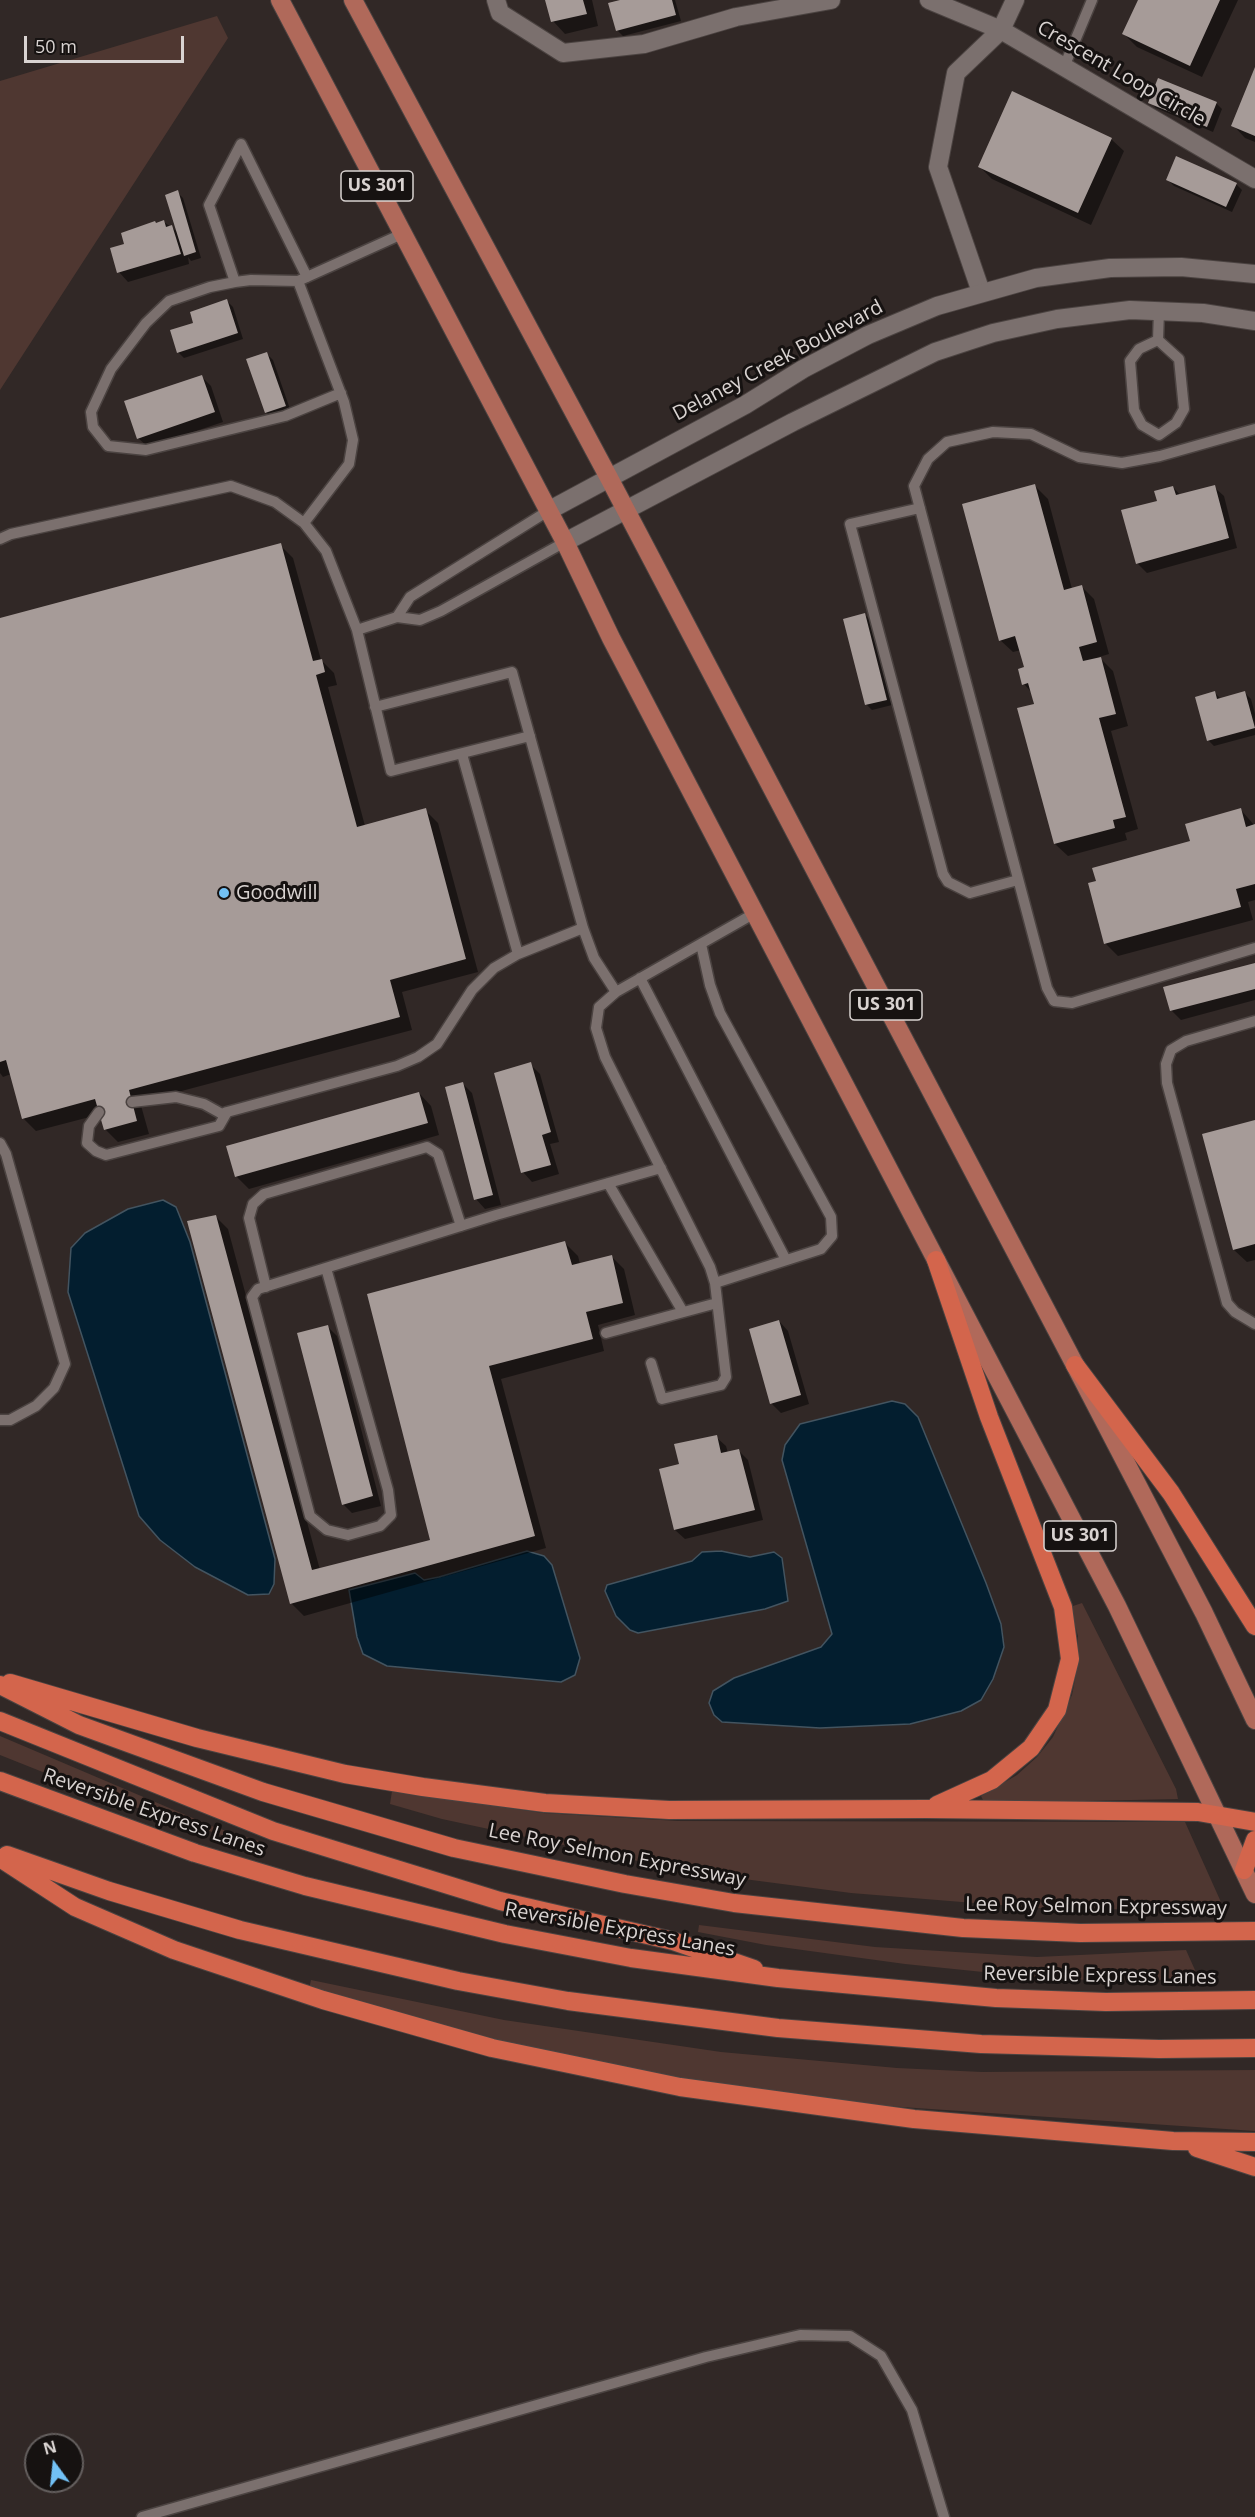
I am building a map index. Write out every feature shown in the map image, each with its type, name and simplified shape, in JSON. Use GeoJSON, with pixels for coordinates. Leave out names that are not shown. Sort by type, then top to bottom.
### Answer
{"type":"FeatureCollection","features":[{"type":"Feature","properties":{"kind":"highway"},"geometry":{"type":"LineString","coordinates":[[926,1809],[977,1788],[1022,1758],[1042,1735],[1057,1710],[1070,1659],[1063,1607],[989,1417],[936,1260]]}},
{"type":"Feature","properties":{"kind":"highway"},"geometry":{"type":"LineString","coordinates":[[1075,1365],[1171,1493],[1255,1626]]}},
{"type":"Feature","properties":{"kind":"highway"},"geometry":{"type":"LineString","coordinates":[[0,1680],[234,1747],[345,1774],[423,1787],[605,1808],[669,1810],[926,1809],[1218,1814],[1255,1822]]}},
{"type":"Feature","properties":{"kind":"highway","name":"Lee Roy Selmon Expressway"},"geometry":{"type":"LineString","coordinates":[[0,1685],[79,1725],[263,1792],[388,1830],[522,1864],[734,1902],[963,1928],[1080,1933],[1255,1931]]}},
{"type":"Feature","properties":{"kind":"highway"},"geometry":{"type":"LineString","coordinates":[[0,1721],[273,1832],[500,1901],[673,1941],[728,1958],[778,1978]]}},
{"type":"Feature","properties":{"kind":"highway","name":"Reversible Express Lanes"},"geometry":{"type":"LineString","coordinates":[[6,1785],[249,1870],[404,1911],[631,1958],[778,1978],[996,1998],[1106,2002],[1255,2000]]}},
{"type":"Feature","properties":{"kind":"highway"},"geometry":{"type":"LineString","coordinates":[[1244,1870],[1255,1840]]}},
{"type":"Feature","properties":{"kind":"highway"},"geometry":{"type":"LineString","coordinates":[[0,1853],[109,1891],[240,1930],[425,1974],[568,2001],[778,2028],[970,2043],[1159,2049],[1255,2048]]}},
{"type":"Feature","properties":{"kind":"highway"},"geometry":{"type":"LineString","coordinates":[[0,1858],[75,1907],[174,1950],[323,2000],[492,2048],[660,2083],[846,2111],[1173,2141],[1255,2142]]}},
{"type":"Feature","properties":{"kind":"highway"},"geometry":{"type":"LineString","coordinates":[[1173,2141],[1255,2167]]}},
{"type":"Feature","properties":{"kind":"main road","name":"US 301"},"geometry":{"type":"LineString","coordinates":[[280,0],[565,542],[611,638],[1117,1606],[1255,1894]]}},
{"type":"Feature","properties":{"kind":"main road","name":"US 301"},"geometry":{"type":"LineString","coordinates":[[353,0],[608,476],[1075,1365],[1204,1613],[1255,1720]]}},
{"type":"Feature","properties":{"kind":"street"},"geometry":{"type":"LineString","coordinates":[[496,0],[500,13],[563,53],[644,44],[736,17],[831,0]]}},
{"type":"Feature","properties":{"kind":"street","name":"Crescent Loop Circle"},"geometry":{"type":"LineString","coordinates":[[929,0],[1001,30],[1255,179]]}},
{"type":"Feature","properties":{"kind":"street"},"geometry":{"type":"LineString","coordinates":[[981,292],[938,167],[956,73],[1001,30],[1015,0]]}},
{"type":"Feature","properties":{"kind":"street","name":"Delaney Creek Boulevard"},"geometry":{"type":"LineString","coordinates":[[548,511],[608,476],[745,405],[803,369],[868,335],[937,306],[1036,278],[1110,268],[1181,267],[1255,274]]}},
{"type":"Feature","properties":{"kind":"street"},"geometry":{"type":"LineString","coordinates":[[565,542],[624,509],[935,352],[993,333],[1057,319],[1130,310],[1203,313],[1255,321]]}},
{"type":"Feature","properties":{"kind":"lane"},"geometry":{"type":"LineString","coordinates":[[1064,66],[1092,0]]}},
{"type":"Feature","properties":{"kind":"lane"},"geometry":{"type":"LineString","coordinates":[[235,282],[208,205],[241,144],[302,279],[341,393],[353,440],[349,464],[303,523]]}},
{"type":"Feature","properties":{"kind":"lane"},"geometry":{"type":"LineString","coordinates":[[341,393],[285,416],[146,450],[108,446],[93,427],[91,412],[118,359],[146,322],[169,301],[210,286],[235,282],[302,279],[402,234]]}},
{"type":"Feature","properties":{"kind":"lane"},"geometry":{"type":"LineString","coordinates":[[1158,311],[1158,340]]}},
{"type":"Feature","properties":{"kind":"lane"},"geometry":{"type":"LineString","coordinates":[[1158,340],[1139,349],[1130,361],[1134,410],[1142,425],[1159,435]]}},
{"type":"Feature","properties":{"kind":"lane"},"geometry":{"type":"LineString","coordinates":[[1158,340],[1172,349],[1179,359],[1184,409],[1176,423],[1159,435]]}},
{"type":"Feature","properties":{"kind":"lane"},"geometry":{"type":"LineString","coordinates":[[1255,429],[1160,456],[1122,463],[1079,458],[1031,434],[993,432],[947,442],[928,459],[914,486],[1047,988],[1054,1002],[1072,1003],[1255,948]]}},
{"type":"Feature","properties":{"kind":"lane"},"geometry":{"type":"LineString","coordinates":[[1159,435],[1160,456]]}},
{"type":"Feature","properties":{"kind":"lane"},"geometry":{"type":"LineString","coordinates":[[0,539],[11,534],[231,486],[275,502],[303,523],[326,551],[357,630],[392,771],[530,736]]}},
{"type":"Feature","properties":{"kind":"lane"},"geometry":{"type":"LineString","coordinates":[[920,508],[850,524],[943,874],[948,882],[970,893],[1018,880]]}},
{"type":"Feature","properties":{"kind":"lane"},"geometry":{"type":"LineString","coordinates":[[397,617],[410,597],[548,511]]}},
{"type":"Feature","properties":{"kind":"lane"},"geometry":{"type":"LineString","coordinates":[[357,630],[397,617],[420,620],[441,611],[565,542]]}},
{"type":"Feature","properties":{"kind":"lane"},"geometry":{"type":"LineString","coordinates":[[375,707],[512,672],[583,928],[594,958],[616,992]]}},
{"type":"Feature","properties":{"kind":"lane"},"geometry":{"type":"LineString","coordinates":[[462,754],[518,954]]}},
{"type":"Feature","properties":{"kind":"lane"},"geometry":{"type":"LineString","coordinates":[[651,1363],[662,1399],[721,1385],[726,1377],[715,1283],[710,1267],[605,1057],[596,1028],[599,1007],[616,992],[755,913]]}},
{"type":"Feature","properties":{"kind":"lane"},"geometry":{"type":"LineString","coordinates":[[132,1102],[176,1096],[204,1104],[222,1114],[397,1066],[418,1057],[437,1044],[472,990],[494,968],[518,954],[583,928]]}},
{"type":"Feature","properties":{"kind":"lane"},"geometry":{"type":"LineString","coordinates":[[701,944],[710,986],[720,1013],[831,1217],[832,1236],[821,1249],[715,1283]]}},
{"type":"Feature","properties":{"kind":"lane"},"geometry":{"type":"LineString","coordinates":[[640,978],[786,1260]]}},
{"type":"Feature","properties":{"kind":"lane"},"geometry":{"type":"LineString","coordinates":[[1255,1021],[1186,1041],[1171,1050],[1166,1064],[1167,1083],[1227,1303],[1235,1312],[1255,1324]]}},
{"type":"Feature","properties":{"kind":"lane"},"geometry":{"type":"LineString","coordinates":[[99,1112],[89,1126],[87,1143],[96,1151],[106,1155],[219,1126],[227,1113]]}},
{"type":"Feature","properties":{"kind":"lane"},"geometry":{"type":"LineString","coordinates":[[0,1143],[6,1154],[65,1364],[54,1388],[36,1407],[10,1420],[0,1420]]}},
{"type":"Feature","properties":{"kind":"lane"},"geometry":{"type":"LineString","coordinates":[[266,1287],[249,1218],[253,1204],[264,1194],[427,1148],[438,1154],[461,1226]]}},
{"type":"Feature","properties":{"kind":"lane"},"geometry":{"type":"LineString","coordinates":[[326,1268],[388,1490],[391,1515],[380,1526],[348,1534],[327,1530],[310,1516],[252,1297],[258,1289],[461,1226],[661,1168]]}},
{"type":"Feature","properties":{"kind":"lane"},"geometry":{"type":"LineString","coordinates":[[608,1183],[683,1312]]}},
{"type":"Feature","properties":{"kind":"lane"},"geometry":{"type":"LineString","coordinates":[[606,1333],[717,1303]]}},
{"type":"Feature","properties":{"kind":"lane"},"geometry":{"type":"LineString","coordinates":[[142,2517],[706,2357],[800,2335],[850,2336],[881,2356],[912,2410],[944,2517]]}},
{"type":"Feature","properties":{"kind":"shaded area"},"geometry":{"type":"Polygon","coordinates":[[[217,16],[228,38],[0,390],[0,81],[217,16]]]}},
{"type":"Feature","properties":{"kind":"shaded area"},"geometry":{"type":"Polygon","coordinates":[[[1082,1603],[1176,1789],[1178,1799],[993,1803],[983,1800],[981,1796],[1017,1775],[1037,1757],[1053,1737],[1072,1695],[1078,1664],[1078,1636],[1070,1607],[1082,1603]]]}},
{"type":"Feature","properties":{"kind":"shaded area"},"geometry":{"type":"Polygon","coordinates":[[[0,1736],[214,1827],[259,1841],[259,1847],[113,1800],[0,1755],[0,1736]]]}},
{"type":"Feature","properties":{"kind":"shaded area"},"geometry":{"type":"Polygon","coordinates":[[[392,1791],[543,1813],[678,1821],[1185,1822],[1225,1911],[1036,1908],[851,1893],[744,1879],[652,1864],[442,1819],[390,1804],[392,1791]]]}},
{"type":"Feature","properties":{"kind":"shaded area"},"geometry":{"type":"Polygon","coordinates":[[[699,1925],[875,1947],[1037,1957],[1186,1950],[1199,1979],[1105,1981],[1032,1977],[905,1964],[766,1945],[698,1932],[699,1925]]]}},
{"type":"Feature","properties":{"kind":"shaded area"},"geometry":{"type":"Polygon","coordinates":[[[311,1980],[504,2020],[721,2052],[897,2068],[982,2072],[1255,2070],[1255,2131],[813,2101],[682,2079],[500,2042],[309,1989],[311,1980]]]}},
{"type":"Feature","properties":{"kind":"water"},"geometry":{"type":"Polygon","coordinates":[[[163,1200],[176,1207],[190,1242],[275,1559],[274,1584],[269,1594],[248,1595],[195,1567],[160,1540],[139,1516],[68,1292],[71,1248],[85,1233],[128,1209],[163,1200]]]}},
{"type":"Feature","properties":{"kind":"water"},"geometry":{"type":"Polygon","coordinates":[[[892,1401],[905,1404],[918,1417],[1001,1624],[1004,1647],[993,1679],[981,1700],[961,1711],[910,1724],[820,1728],[722,1722],[714,1715],[709,1703],[713,1691],[734,1678],[821,1647],[832,1634],[782,1460],[785,1445],[800,1424],[892,1401]]]}},
{"type":"Feature","properties":{"kind":"water"},"geometry":{"type":"Polygon","coordinates":[[[527,1551],[544,1556],[552,1565],[580,1658],[575,1675],[561,1682],[387,1666],[363,1654],[357,1637],[349,1590],[415,1573],[424,1580],[439,1577],[527,1551]]]}},
{"type":"Feature","properties":{"kind":"water"},"geometry":{"type":"Polygon","coordinates":[[[721,1551],[750,1557],[774,1552],[782,1558],[788,1601],[765,1609],[638,1633],[630,1630],[616,1616],[605,1591],[607,1585],[692,1561],[702,1552],[721,1551]]]}},
{"type":"Feature","properties":{"kind":"building"},"geometry":{"type":"Polygon","coordinates":[[[545,0],[583,0],[587,14],[551,22],[545,0]]]}},
{"type":"Feature","properties":{"kind":"building"},"geometry":{"type":"Polygon","coordinates":[[[620,0],[672,0],[676,15],[616,31],[608,3],[620,0]]]}},
{"type":"Feature","properties":{"kind":"building"},"geometry":{"type":"Polygon","coordinates":[[[1138,0],[1220,0],[1190,66],[1122,34],[1138,0]]]}},
{"type":"Feature","properties":{"kind":"building"},"geometry":{"type":"Polygon","coordinates":[[[1255,67],[1255,136],[1231,126],[1255,67]]]}},
{"type":"Feature","properties":{"kind":"building"},"geometry":{"type":"Polygon","coordinates":[[[1158,78],[1217,102],[1207,127],[1148,103],[1158,78]]]}},
{"type":"Feature","properties":{"kind":"building"},"geometry":{"type":"Polygon","coordinates":[[[1012,91],[1112,138],[1078,213],[978,167],[1012,91]]]}},
{"type":"Feature","properties":{"kind":"building"},"geometry":{"type":"Polygon","coordinates":[[[1176,156],[1237,183],[1226,207],[1166,180],[1176,156]]]}},
{"type":"Feature","properties":{"kind":"building"},"geometry":{"type":"Polygon","coordinates":[[[178,190],[196,252],[184,256],[165,195],[178,190]]]}},
{"type":"Feature","properties":{"kind":"building"},"geometry":{"type":"Polygon","coordinates":[[[164,220],[166,227],[172,225],[181,254],[117,273],[110,248],[124,244],[121,233],[164,220]]]}},
{"type":"Feature","properties":{"kind":"building"},"geometry":{"type":"Polygon","coordinates":[[[227,299],[238,333],[177,353],[170,330],[193,323],[190,312],[227,299]]]}},
{"type":"Feature","properties":{"kind":"building"},"geometry":{"type":"Polygon","coordinates":[[[267,352],[286,406],[265,413],[246,359],[267,352]]]}},
{"type":"Feature","properties":{"kind":"building"},"geometry":{"type":"Polygon","coordinates":[[[202,375],[215,412],[137,439],[124,401],[202,375]]]}},
{"type":"Feature","properties":{"kind":"building"},"geometry":{"type":"Polygon","coordinates":[[[1035,484],[1064,590],[1082,585],[1097,642],[1079,647],[1083,661],[1101,657],[1116,714],[1099,718],[1126,817],[1113,820],[1115,828],[1054,844],[1017,708],[1034,704],[1028,683],[1022,685],[1018,669],[1024,667],[1015,636],[999,641],[962,504],[1035,484]]]}},
{"type":"Feature","properties":{"kind":"building"},"geometry":{"type":"Polygon","coordinates":[[[1215,485],[1229,538],[1136,564],[1121,510],[1157,501],[1154,491],[1173,486],[1176,495],[1215,485]]]}},
{"type":"Feature","properties":{"kind":"building","name":"Goodwill"},"geometry":{"type":"Polygon","coordinates":[[[281,543],[313,661],[322,659],[325,672],[316,675],[357,827],[426,808],[466,959],[390,980],[400,1017],[129,1090],[137,1121],[104,1130],[95,1099],[22,1119],[6,1060],[0,1062],[0,618],[281,543]]]}},
{"type":"Feature","properties":{"kind":"building"},"geometry":{"type":"Polygon","coordinates":[[[865,613],[887,700],[865,705],[843,619],[865,613]]]}},
{"type":"Feature","properties":{"kind":"building"},"geometry":{"type":"Polygon","coordinates":[[[1215,691],[1217,699],[1245,691],[1255,728],[1207,741],[1195,697],[1215,691]]]}},
{"type":"Feature","properties":{"kind":"building"},"geometry":{"type":"Polygon","coordinates":[[[1241,808],[1246,827],[1255,824],[1255,884],[1236,889],[1241,907],[1104,944],[1088,883],[1096,881],[1092,868],[1190,841],[1185,824],[1241,808]]]}},
{"type":"Feature","properties":{"kind":"building"},"geometry":{"type":"Polygon","coordinates":[[[1255,963],[1255,989],[1170,1011],[1163,987],[1255,963]]]}},
{"type":"Feature","properties":{"kind":"building"},"geometry":{"type":"Polygon","coordinates":[[[531,1062],[551,1132],[542,1135],[551,1165],[521,1173],[494,1073],[531,1062]]]}},
{"type":"Feature","properties":{"kind":"building"},"geometry":{"type":"Polygon","coordinates":[[[463,1082],[493,1195],[474,1200],[445,1087],[463,1082]]]}},
{"type":"Feature","properties":{"kind":"building"},"geometry":{"type":"Polygon","coordinates":[[[419,1092],[428,1123],[235,1177],[226,1146],[419,1092]]]}},
{"type":"Feature","properties":{"kind":"building"},"geometry":{"type":"Polygon","coordinates":[[[1255,1120],[1255,1244],[1233,1250],[1202,1134],[1255,1120]]]}},
{"type":"Feature","properties":{"kind":"building"},"geometry":{"type":"Polygon","coordinates":[[[216,1215],[312,1570],[430,1540],[367,1294],[565,1241],[572,1265],[612,1255],[623,1303],[586,1312],[593,1339],[489,1366],[535,1536],[290,1604],[187,1221],[216,1215]]]}},
{"type":"Feature","properties":{"kind":"building"},"geometry":{"type":"Polygon","coordinates":[[[779,1320],[801,1395],[770,1404],[749,1329],[779,1320]]]}},
{"type":"Feature","properties":{"kind":"building"},"geometry":{"type":"Polygon","coordinates":[[[328,1325],[373,1496],[342,1505],[297,1333],[328,1325]]]}},
{"type":"Feature","properties":{"kind":"building"},"geometry":{"type":"Polygon","coordinates":[[[717,1435],[721,1453],[739,1449],[755,1510],[674,1530],[659,1469],[679,1464],[674,1444],[717,1435]]]}},
{"type":"Feature","properties":{"kind":"place","name":"Goodwill"},"geometry":{"type":"Point","coordinates":[224,893]}}]}
